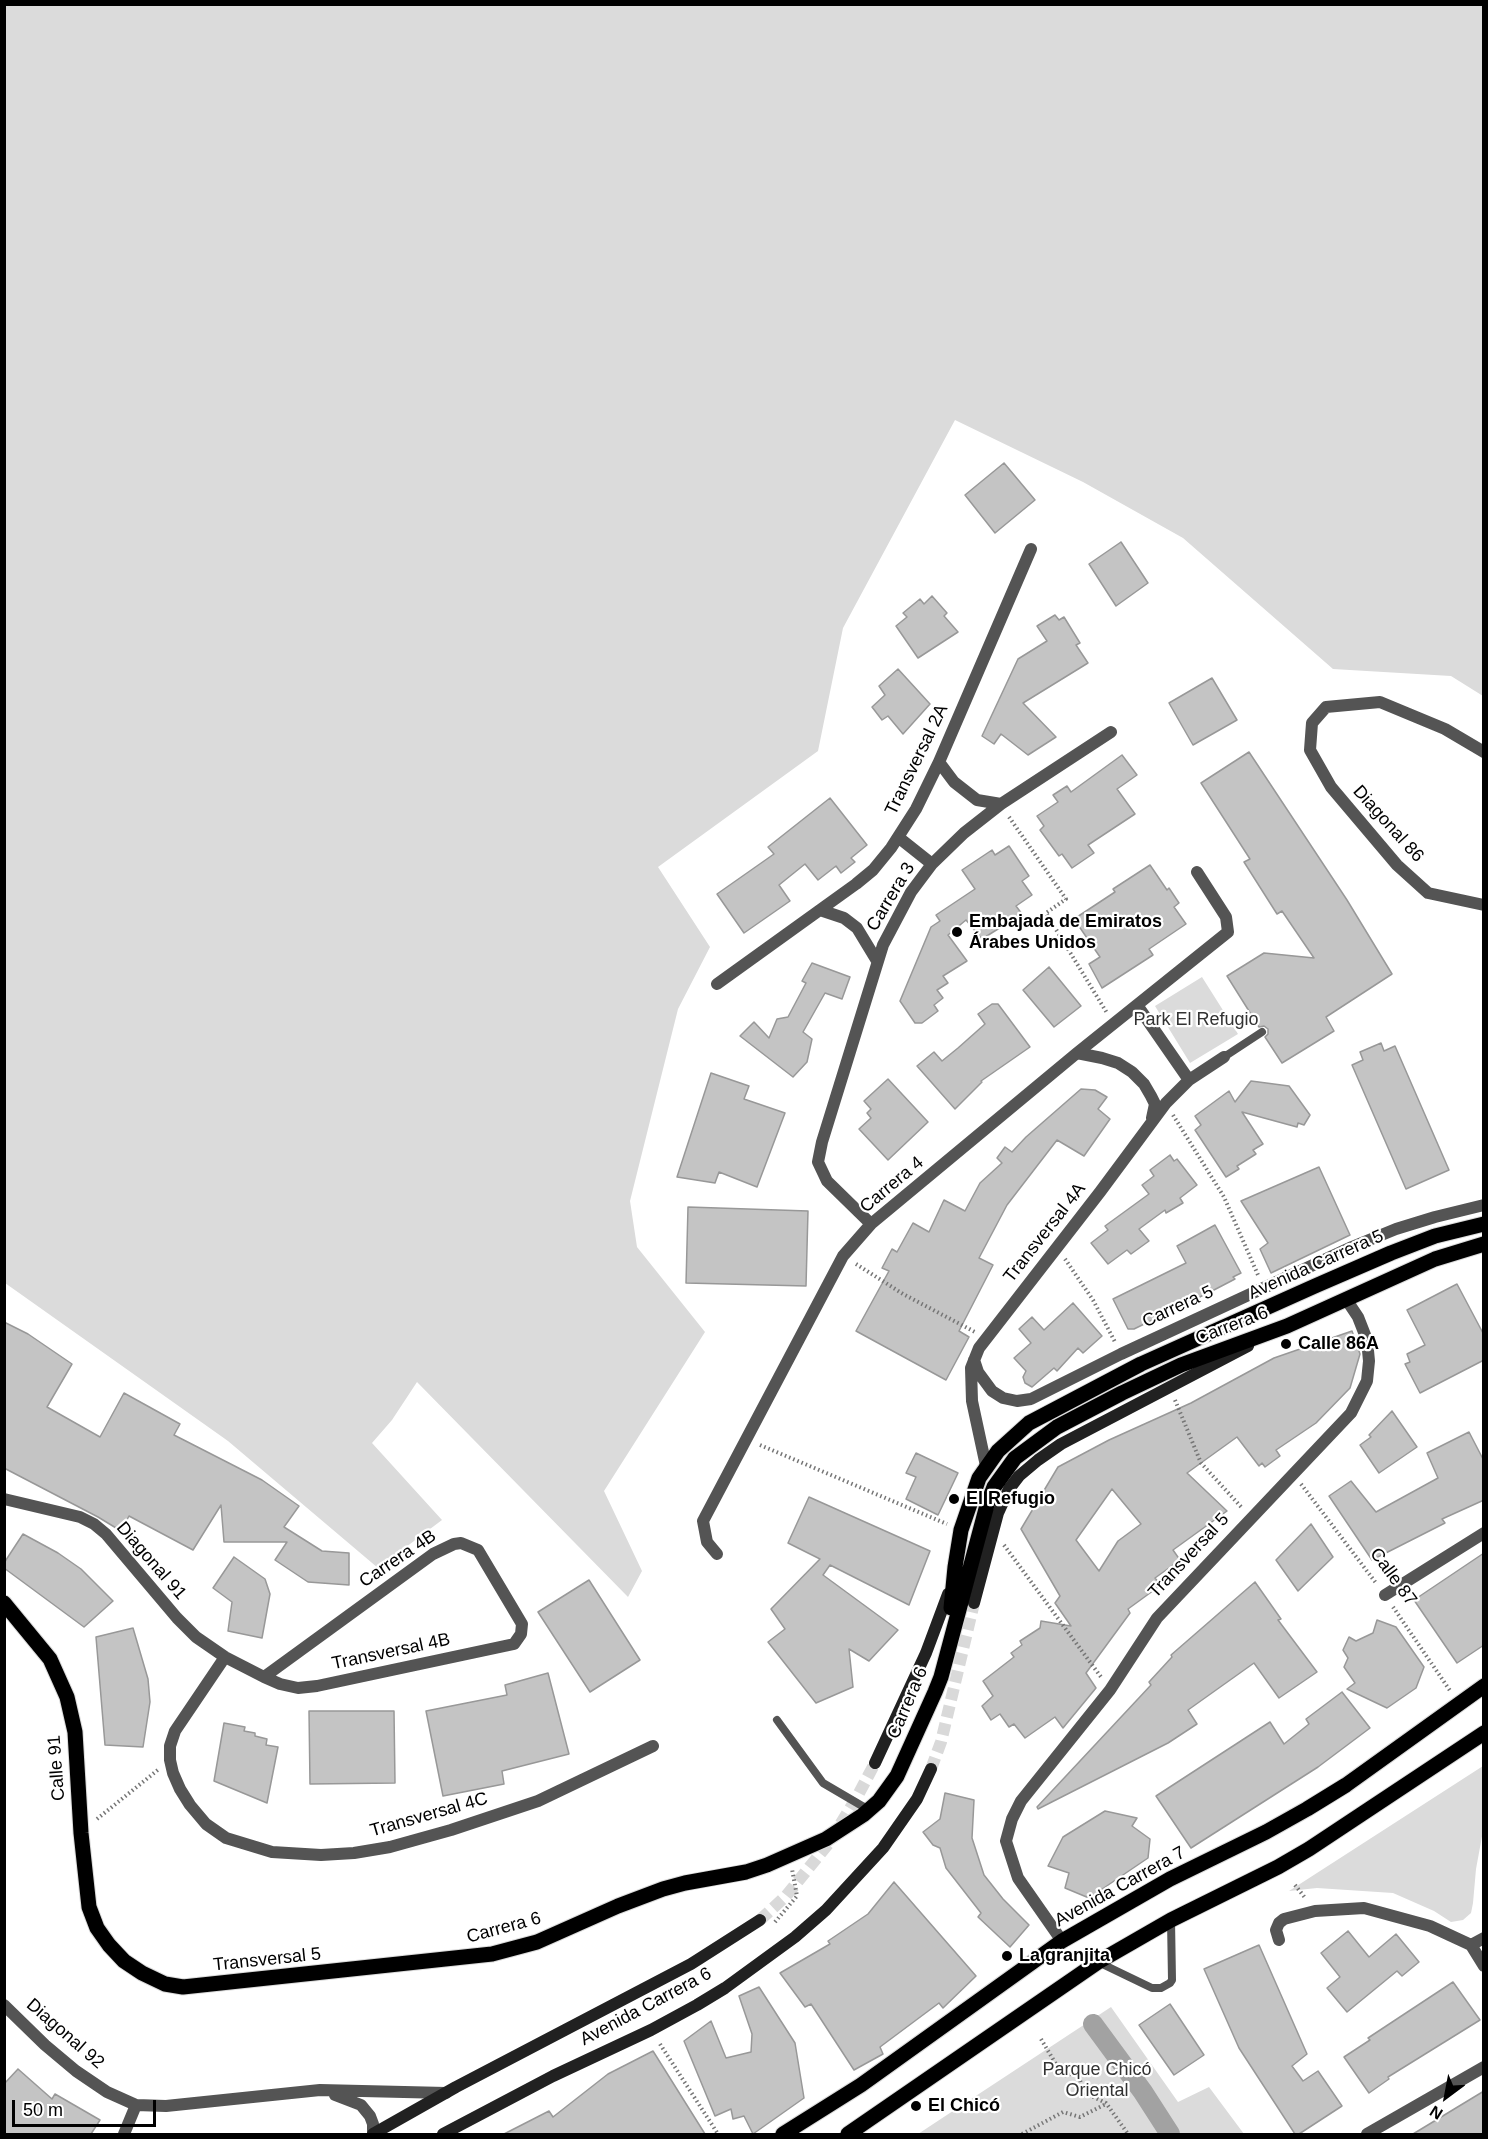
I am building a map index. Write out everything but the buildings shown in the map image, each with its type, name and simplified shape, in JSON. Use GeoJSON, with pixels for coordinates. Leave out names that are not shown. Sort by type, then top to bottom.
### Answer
{"type":"FeatureCollection","features":[{"type":"Feature","properties":{"kind":"main road","name":"Avenida Carrera 5"},"geometry":{"type":"LineString","coordinates":[[986,1466],[1010,1439],[1029,1424],[1141,1364],[1391,1253],[1435,1236],[1484,1224]]}},
{"type":"Feature","properties":{"kind":"main road"},"geometry":{"type":"LineString","coordinates":[[974,1604],[993,1529],[1009,1489],[1038,1460],[1061,1444],[1287,1326],[1436,1259],[1484,1244]]}},
{"type":"Feature","properties":{"kind":"main road","name":"Carrera 6"},"geometry":{"type":"LineString","coordinates":[[442,1961],[516,1948],[556,1934],[663,1889],[685,1882],[746,1872],[790,1857],[826,1839],[869,1809],[888,1789],[908,1754],[941,1677],[987,1505],[994,1487],[1015,1458],[1057,1427],[1122,1393],[1181,1365],[1287,1326]]}},
{"type":"Feature","properties":{"kind":"main road"},"geometry":{"type":"LineString","coordinates":[[875,1763],[945,1606],[966,1512],[986,1466]]}},
{"type":"Feature","properties":{"kind":"main road"},"geometry":{"type":"LineString","coordinates":[[948,1647],[955,1567]]}},
{"type":"Feature","properties":{"kind":"main road","name":"Calle 91"},"geometry":{"type":"LineString","coordinates":[[4,1604],[50,1659],[67,1697],[75,1732],[81,1833],[89,1907],[97,1928],[109,1945]]}},
{"type":"Feature","properties":{"kind":"main road","name":"Avenida Carrera 7"},"geometry":{"type":"LineString","coordinates":[[783,2134],[861,2085],[1062,1941],[1170,1879],[1266,1832],[1307,1809],[1346,1785],[1484,1686]]}},
{"type":"Feature","properties":{"kind":"main road"},"geometry":{"type":"LineString","coordinates":[[848,2134],[1098,1962],[1171,1920],[1278,1867],[1309,1849],[1484,1733]]}},
{"type":"Feature","properties":{"kind":"main road","name":"Avenida Carrera 6"},"geometry":{"type":"LineString","coordinates":[[443,2134],[553,2076],[673,2019],[725,1988],[795,1937],[826,1910],[883,1848],[917,1799],[931,1768]]}},
{"type":"Feature","properties":{"kind":"main road","name":"Avenida Carrera 6"},"geometry":{"type":"LineString","coordinates":[[373,2134],[691,1964],[760,1920]]}},
{"type":"Feature","properties":{"kind":"main road","name":"Transversal 5"},"geometry":{"type":"LineString","coordinates":[[109,1945],[124,1961],[142,1973],[165,1984],[183,1987],[442,1961]]}},
{"type":"Feature","properties":{"kind":"street","name":"Transversal 2A"},"geometry":{"type":"LineString","coordinates":[[717,984],[873,870],[898,837],[916,809],[939,762],[1031,549]]}},
{"type":"Feature","properties":{"kind":"street","name":"Diagonal 86"},"geometry":{"type":"LineString","coordinates":[[1484,752],[1445,729],[1380,702],[1326,707],[1312,723],[1310,750],[1331,787],[1397,865],[1428,893],[1484,905]]}},
{"type":"Feature","properties":{"kind":"street","name":"Carrera 3"},"geometry":{"type":"LineString","coordinates":[[871,1224],[826,1181],[818,1162],[822,1142],[883,945],[911,892],[932,864],[964,833],[1001,804],[1111,732]]}},
{"type":"Feature","properties":{"kind":"street"},"geometry":{"type":"LineString","coordinates":[[939,762],[954,782],[977,800],[1001,804]]}},
{"type":"Feature","properties":{"kind":"street"},"geometry":{"type":"LineString","coordinates":[[898,837],[932,864]]}},
{"type":"Feature","properties":{"kind":"street","name":"Carrera 4"},"geometry":{"type":"LineString","coordinates":[[717,1554],[707,1542],[703,1521],[843,1256],[871,1224],[1077,1053],[1228,932],[1229,924],[1226,917],[1197,872]]}},
{"type":"Feature","properties":{"kind":"street"},"geometry":{"type":"LineString","coordinates":[[820,910],[844,918],[857,928],[877,961]]}},
{"type":"Feature","properties":{"kind":"street"},"geometry":{"type":"LineString","coordinates":[[1137,1005],[1189,1080]]}},
{"type":"Feature","properties":{"kind":"street"},"geometry":{"type":"LineString","coordinates":[[1077,1053],[1118,1063],[1132,1072],[1144,1084],[1155,1104],[1152,1120]]}},
{"type":"Feature","properties":{"kind":"street","name":"Transversal 4A"},"geometry":{"type":"LineString","coordinates":[[986,1466],[972,1401],[971,1368],[986,1337],[1057,1248],[1166,1103],[1189,1080],[1224,1057]]}},
{"type":"Feature","properties":{"kind":"street","name":"Carrera 5"},"geometry":{"type":"LineString","coordinates":[[974,1360],[978,1372],[992,1391],[1003,1398],[1017,1401],[1031,1399],[1263,1287],[1396,1229],[1435,1216],[1484,1205]]}},
{"type":"Feature","properties":{"kind":"street","name":"Transversal 5"},"geometry":{"type":"LineString","coordinates":[[1062,1941],[1018,1878],[1005,1840],[1012,1819],[1021,1801],[1110,1690],[1157,1618],[1351,1413],[1367,1381],[1369,1361],[1368,1341],[1358,1317],[1346,1299]]}},
{"type":"Feature","properties":{"kind":"street","name":"Diagonal 91"},"geometry":{"type":"LineString","coordinates":[[4,1499],[80,1516],[94,1524],[106,1534],[177,1618],[196,1637],[225,1658],[264,1677]]}},
{"type":"Feature","properties":{"kind":"street"},"geometry":{"type":"LineString","coordinates":[[1385,1595],[1484,1533]]}},
{"type":"Feature","properties":{"kind":"street","name":"Carrera 4B"},"geometry":{"type":"LineString","coordinates":[[264,1677],[433,1554],[454,1544],[478,1550],[522,1624],[521,1634]]}},
{"type":"Feature","properties":{"kind":"street","name":"Transversal 4B"},"geometry":{"type":"LineString","coordinates":[[264,1677],[298,1688],[317,1686],[514,1644],[521,1634]]}},
{"type":"Feature","properties":{"kind":"street"},"geometry":{"type":"LineString","coordinates":[[170,1760],[170,1746],[175,1731],[225,1658]]}},
{"type":"Feature","properties":{"kind":"street","name":"Transversal 4C"},"geometry":{"type":"LineString","coordinates":[[170,1760],[180,1789],[206,1824],[226,1838],[272,1852],[321,1855],[390,1847],[451,1830],[538,1801],[653,1746]]}},
{"type":"Feature","properties":{"kind":"street"},"geometry":{"type":"LineString","coordinates":[[1279,1940],[1276,1930],[1284,1919],[1316,1911],[1364,1908],[1430,1926],[1471,1945],[1484,1966]]}},
{"type":"Feature","properties":{"kind":"street"},"geometry":{"type":"LineString","coordinates":[[1471,1945],[1484,1938]]}},
{"type":"Feature","properties":{"kind":"street","name":"Diagonal 92"},"geometry":{"type":"LineString","coordinates":[[4,2005],[76,2071],[107,2092],[136,2105]]}},
{"type":"Feature","properties":{"kind":"street"},"geometry":{"type":"LineString","coordinates":[[1367,2134],[1484,2067]]}},
{"type":"Feature","properties":{"kind":"street"},"geometry":{"type":"LineString","coordinates":[[124,2134],[136,2105],[166,2106],[320,2090],[446,2093]]}},
{"type":"Feature","properties":{"kind":"street"},"geometry":{"type":"LineString","coordinates":[[320,2090],[350,2099],[361,2105],[370,2115],[373,2134]]}},
{"type":"Feature","properties":{"kind":"lane"},"geometry":{"type":"LineString","coordinates":[[1224,1057],[1262,1032]]}},
{"type":"Feature","properties":{"kind":"lane"},"geometry":{"type":"LineString","coordinates":[[777,1720],[823,1783],[869,1809]]}},
{"type":"Feature","properties":{"kind":"lane"},"geometry":{"type":"LineString","coordinates":[[1098,1962],[1152,1988],[1161,1988],[1170,1983],[1172,1972],[1171,1920]]}},
{"type":"Feature","properties":{"kind":"path"},"geometry":{"type":"LineString","coordinates":[[1001,804],[1066,899],[1047,913],[1114,1024]]}},
{"type":"Feature","properties":{"kind":"path"},"geometry":{"type":"LineString","coordinates":[[1166,1103],[1224,1197],[1263,1287]]}},
{"type":"Feature","properties":{"kind":"path"},"geometry":{"type":"LineString","coordinates":[[1057,1248],[1093,1300],[1121,1354]]}},
{"type":"Feature","properties":{"kind":"path"},"geometry":{"type":"LineString","coordinates":[[843,1256],[903,1294],[986,1337]]}},
{"type":"Feature","properties":{"kind":"path"},"geometry":{"type":"LineString","coordinates":[[1172,1394],[1201,1463],[1251,1518]]}},
{"type":"Feature","properties":{"kind":"path"},"geometry":{"type":"LineString","coordinates":[[747,1439],[953,1527]]}},
{"type":"Feature","properties":{"kind":"path","name":"Calle 87"},"geometry":{"type":"LineString","coordinates":[[1293,1474],[1385,1595],[1460,1703]]}},
{"type":"Feature","properties":{"kind":"path"},"geometry":{"type":"LineString","coordinates":[[993,1529],[1110,1690]]}},
{"type":"Feature","properties":{"kind":"path"},"geometry":{"type":"LineString","coordinates":[[81,1833],[170,1760]]}},
{"type":"Feature","properties":{"kind":"path"},"geometry":{"type":"LineString","coordinates":[[772,1926],[797,1896],[790,1857]]}},
{"type":"Feature","properties":{"kind":"path"},"geometry":{"type":"LineString","coordinates":[[1041,2039],[1063,2076],[1078,2072],[1083,2092],[1106,2103],[1128,2134]]}},
{"type":"Feature","properties":{"kind":"path"},"geometry":{"type":"LineString","coordinates":[[660,2043],[718,2134]]}},
{"type":"Feature","properties":{"kind":"path"},"geometry":{"type":"LineString","coordinates":[[1022,2134],[1063,2112],[1080,2117],[1106,2103]]}},
{"type":"Feature","properties":{"kind":"green space"},"geometry":{"type":"Polygon","coordinates":[[[5,4],[1483,5],[1483,696],[1451,676],[1333,669],[1183,538],[1083,482],[955,420],[843,628],[818,751],[658,867],[710,947],[678,1009],[630,1201],[637,1247],[705,1332],[604,1491],[642,1571],[628,1597],[417,1382],[392,1420],[372,1443],[442,1520],[378,1568],[228,1441],[5,1283],[5,4]]]}},
{"type":"Feature","properties":{"kind":"green space","name":"Park El Refugio"},"geometry":{"type":"Polygon","coordinates":[[[1202,977],[1238,1034],[1190,1063],[1155,1006],[1202,977]]]}},
{"type":"Feature","properties":{"kind":"green space"},"geometry":{"type":"Polygon","coordinates":[[[1483,1766],[1483,1831],[1471,1913],[1463,1920],[1451,1922],[1434,1911],[1393,1893],[1317,1888],[1289,1891],[1483,1766]]]}},
{"type":"Feature","properties":{"kind":"green space","name":"Parque Chicó Oriental"},"geometry":{"type":"Polygon","coordinates":[[[1111,2007],[1178,2102],[1209,2087],[1244,2134],[918,2134],[1111,2007]]]}},
{"type":"Feature","properties":{"kind":"waterway"},"geometry":{"type":"LineString","coordinates":[[1093,2024],[1143,2092],[1170,2134]]}},
{"type":"Feature","properties":{"kind":"tunnel"},"geometry":{"type":"LineString","coordinates":[[931,1769],[941,1742],[974,1603]]}},
{"type":"Feature","properties":{"kind":"tunnel"},"geometry":{"type":"LineString","coordinates":[[760,1920],[786,1896],[829,1843],[875,1763]]}},
{"type":"Feature","properties":{"kind":"place","name":"Embajada de Emiratos Árabes Unidos"},"geometry":{"type":"Point","coordinates":[957,932]}},
{"type":"Feature","properties":{"kind":"place","name":"Calle 86A"},"geometry":{"type":"Point","coordinates":[1286,1344]}},
{"type":"Feature","properties":{"kind":"place","name":"El Refugio"},"geometry":{"type":"Point","coordinates":[954,1499]}},
{"type":"Feature","properties":{"kind":"place","name":"La granjita"},"geometry":{"type":"Point","coordinates":[1007,1956]}},
{"type":"Feature","properties":{"kind":"place","name":"El Chicó"},"geometry":{"type":"Point","coordinates":[916,2106]}}]}
